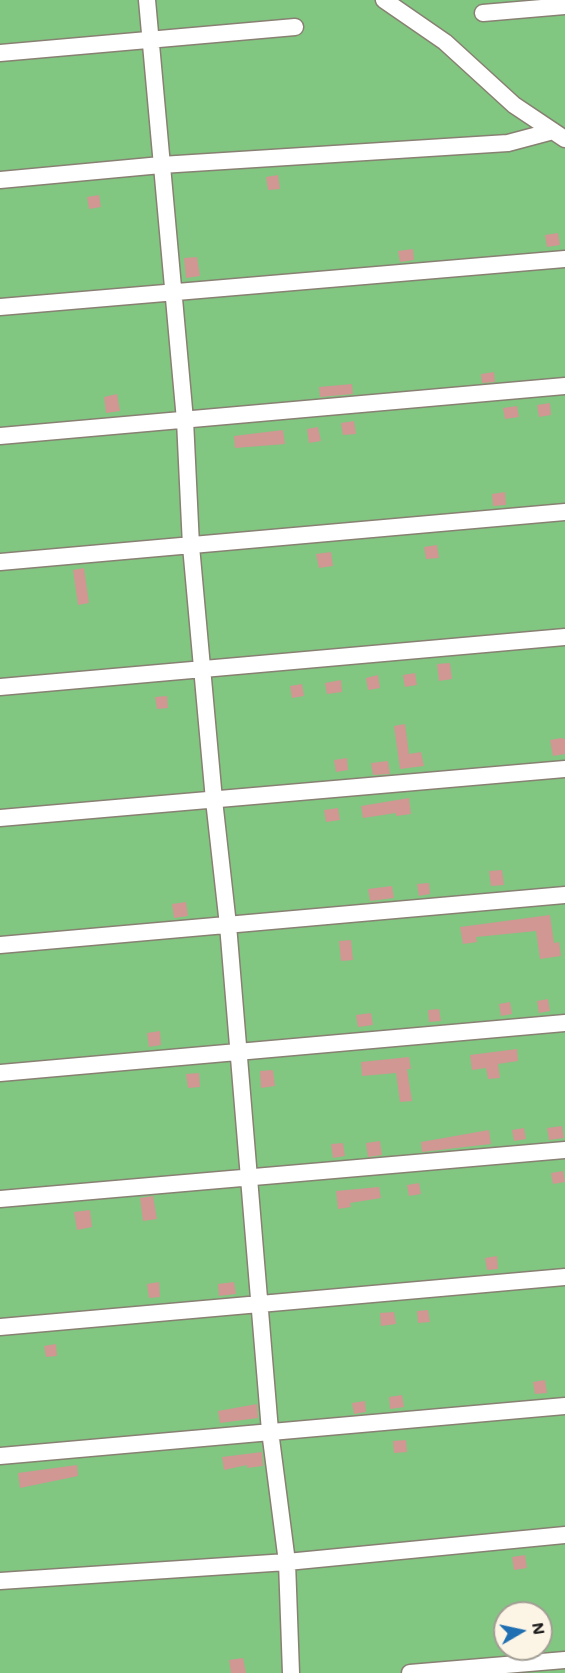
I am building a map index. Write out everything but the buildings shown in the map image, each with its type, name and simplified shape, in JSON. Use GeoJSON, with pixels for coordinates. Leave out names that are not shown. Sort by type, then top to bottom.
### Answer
{"type":"FeatureCollection","features":[{"type":"Feature","properties":{"kind":"street"},"geometry":{"type":"LineString","coordinates":[[147,0],[184,420],[191,546],[228,926],[270,1431],[287,1562],[291,1673]]}},
{"type":"Feature","properties":{"kind":"street"},"geometry":{"type":"LineString","coordinates":[[384,0],[445,42],[514,105],[559,135]]}},
{"type":"Feature","properties":{"kind":"street"},"geometry":{"type":"LineString","coordinates":[[483,13],[565,6]]}},
{"type":"Feature","properties":{"kind":"street"},"geometry":{"type":"LineString","coordinates":[[0,53],[295,27]]}},
{"type":"Feature","properties":{"kind":"street"},"geometry":{"type":"LineString","coordinates":[[0,180],[161,165],[508,143],[559,135]]}},
{"type":"Feature","properties":{"kind":"street"},"geometry":{"type":"LineString","coordinates":[[0,307],[565,259]]}},
{"type":"Feature","properties":{"kind":"street"},"geometry":{"type":"LineString","coordinates":[[0,436],[565,386]]}},
{"type":"Feature","properties":{"kind":"street"},"geometry":{"type":"LineString","coordinates":[[0,562],[565,512]]}},
{"type":"Feature","properties":{"kind":"street"},"geometry":{"type":"LineString","coordinates":[[0,687],[565,637]]}},
{"type":"Feature","properties":{"kind":"street"},"geometry":{"type":"LineString","coordinates":[[0,818],[565,769]]}},
{"type":"Feature","properties":{"kind":"street"},"geometry":{"type":"LineString","coordinates":[[0,945],[565,895]]}},
{"type":"Feature","properties":{"kind":"street"},"geometry":{"type":"LineString","coordinates":[[0,1073],[565,1023]]}},
{"type":"Feature","properties":{"kind":"street"},"geometry":{"type":"LineString","coordinates":[[0,1199],[565,1150]]}},
{"type":"Feature","properties":{"kind":"street"},"geometry":{"type":"LineString","coordinates":[[0,1327],[565,1277]]}},
{"type":"Feature","properties":{"kind":"street"},"geometry":{"type":"LineString","coordinates":[[0,1456],[565,1406]]}},
{"type":"Feature","properties":{"kind":"street"},"geometry":{"type":"LineString","coordinates":[[0,1581],[287,1562],[565,1535]]}},
{"type":"Feature","properties":{"kind":"street"},"geometry":{"type":"LineString","coordinates":[[410,1673],[565,1660]]}},
{"type":"Feature","properties":{"kind":"green space"},"geometry":{"type":"Polygon","coordinates":[[[0,0],[565,0],[565,1673],[0,1673],[0,0]]]}}]}
